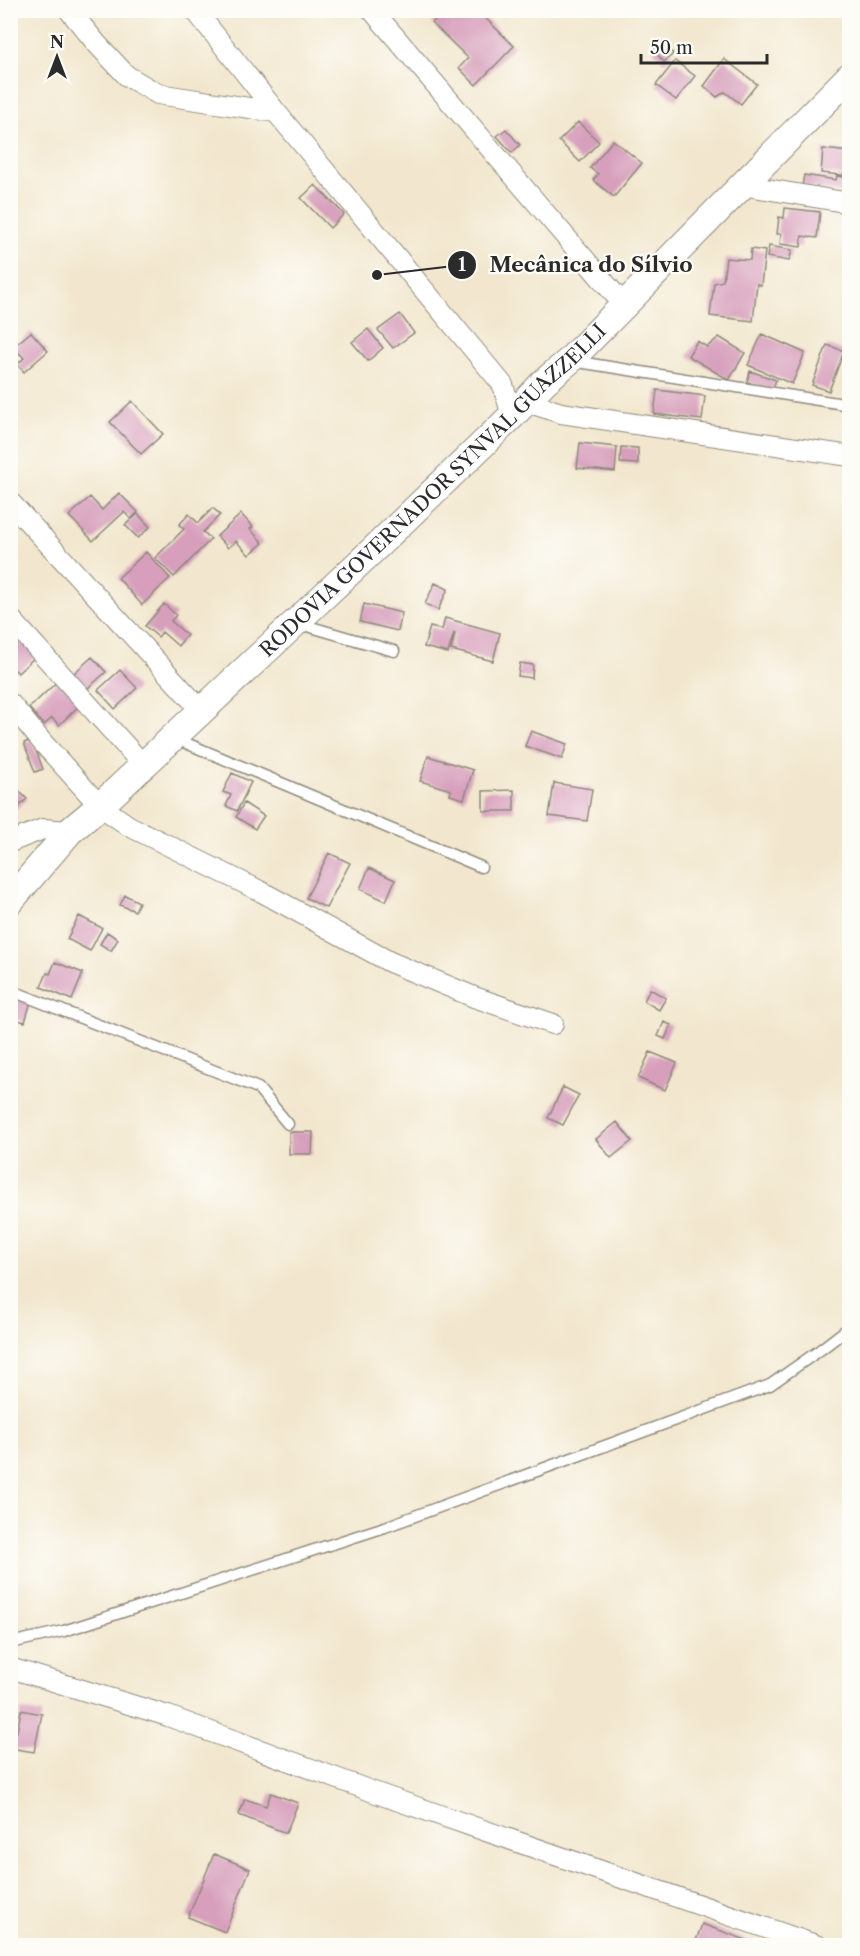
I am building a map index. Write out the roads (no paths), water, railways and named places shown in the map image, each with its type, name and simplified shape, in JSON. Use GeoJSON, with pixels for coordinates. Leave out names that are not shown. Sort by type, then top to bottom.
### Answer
{"type":"FeatureCollection","features":[{"type":"Feature","properties":{"kind":"main road","name":"RODOVIA GOVERNADOR SYNVAL GUAZZELLI"},"geometry":{"type":"LineString","coordinates":[[10,901],[70,831],[295,623],[520,409],[544,382],[569,361],[849,76]]}},
{"type":"Feature","properties":{"kind":"street"},"geometry":{"type":"LineString","coordinates":[[69,10],[127,76],[158,94],[276,112]]}},
{"type":"Feature","properties":{"kind":"street"},"geometry":{"type":"LineString","coordinates":[[195,10],[276,112],[503,385],[520,409],[561,413],[849,456]]}},
{"type":"Feature","properties":{"kind":"street"},"geometry":{"type":"LineString","coordinates":[[372,10],[623,304]]}},
{"type":"Feature","properties":{"kind":"street"},"geometry":{"type":"LineString","coordinates":[[742,185],[849,203]]}},
{"type":"Feature","properties":{"kind":"street"},"geometry":{"type":"LineString","coordinates":[[10,502],[201,710]]}},
{"type":"Feature","properties":{"kind":"street"},"geometry":{"type":"LineString","coordinates":[[10,618],[143,765]]}},
{"type":"Feature","properties":{"kind":"street"},"geometry":{"type":"LineString","coordinates":[[10,703],[99,806],[129,826],[262,892],[390,962],[474,997],[553,1024]]}},
{"type":"Feature","properties":{"kind":"street"},"geometry":{"type":"LineString","coordinates":[[10,842],[44,830],[70,831]]}},
{"type":"Feature","properties":{"kind":"street"},"geometry":{"type":"LineString","coordinates":[[10,1668],[168,1716],[379,1794],[818,1946]]}},
{"type":"Feature","properties":{"kind":"lane"},"geometry":{"type":"LineString","coordinates":[[569,361],[849,405]]}},
{"type":"Feature","properties":{"kind":"lane"},"geometry":{"type":"LineString","coordinates":[[295,623],[394,651]]}},
{"type":"Feature","properties":{"kind":"lane"},"geometry":{"type":"LineString","coordinates":[[172,738],[481,867]]}},
{"type":"Feature","properties":{"kind":"lane"},"geometry":{"type":"LineString","coordinates":[[10,990],[258,1088],[288,1124]]}},
{"type":"Feature","properties":{"kind":"lane"},"geometry":{"type":"LineString","coordinates":[[10,1643],[64,1631],[385,1527],[770,1385],[849,1327]]}},
{"type":"Feature","properties":{"kind":"place","name":"Mecânica do Sílvio"},"geometry":{"type":"Point","coordinates":[377,275]}}]}
